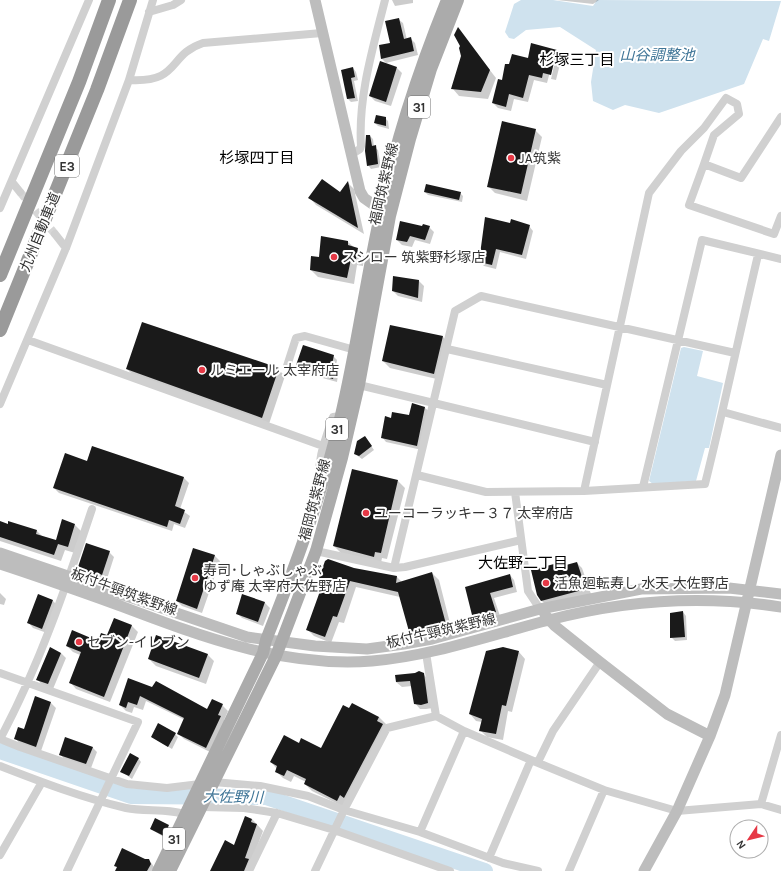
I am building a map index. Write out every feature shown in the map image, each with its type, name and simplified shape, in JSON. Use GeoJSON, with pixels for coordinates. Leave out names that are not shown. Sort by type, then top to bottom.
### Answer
{"type":"FeatureCollection","features":[{"type":"Feature","properties":{"kind":"highway","name":"九州自動車道"},"geometry":{"type":"LineString","coordinates":[[0,275],[79,82],[109,0]]}},
{"type":"Feature","properties":{"kind":"highway","name":"九州自動車道"},"geometry":{"type":"LineString","coordinates":[[0,330],[97,90],[130,0]]}},
{"type":"Feature","properties":{"kind":"main road"},"geometry":{"type":"LineString","coordinates":[[315,0],[362,195],[386,213]]}},
{"type":"Feature","properties":{"kind":"main road","name":"福岡筑紫野線"},"geometry":{"type":"LineString","coordinates":[[158,871],[193,810],[214,782],[276,656],[316,551],[342,458],[359,385],[400,135],[420,65],[447,0]]}},
{"type":"Feature","properties":{"kind":"main road","name":"福岡筑紫野線"},"geometry":{"type":"LineString","coordinates":[[170,871],[193,810],[200,784],[264,653],[266,640],[303,546],[341,416],[354,350],[386,213],[431,69],[458,0]]}},
{"type":"Feature","properties":{"kind":"main road"},"geometry":{"type":"LineString","coordinates":[[644,871],[677,811],[710,736],[725,695],[781,455]]}},
{"type":"Feature","properties":{"kind":"main road","name":"板付牛頸筑紫野線"},"geometry":{"type":"LineString","coordinates":[[0,553],[192,632],[276,656],[326,662],[372,661],[426,653],[549,620],[601,608],[669,601],[746,602],[781,607]]}},
{"type":"Feature","properties":{"kind":"main road","name":"板付牛頸筑紫野線"},"geometry":{"type":"LineString","coordinates":[[0,564],[69,582],[247,637],[281,643],[367,648],[432,639],[540,610],[641,589],[749,589],[781,594]]}},
{"type":"Feature","properties":{"kind":"main road"},"geometry":{"type":"LineString","coordinates":[[540,610],[549,620],[600,662],[667,714],[710,736]]}},
{"type":"Feature","properties":{"kind":"street"},"geometry":{"type":"LineString","coordinates":[[0,208],[89,0]]}},
{"type":"Feature","properties":{"kind":"street"},"geometry":{"type":"LineString","coordinates":[[0,404],[66,248],[129,80],[153,0]]}},
{"type":"Feature","properties":{"kind":"street"},"geometry":{"type":"LineString","coordinates":[[149,12],[173,5],[181,0]]}},
{"type":"Feature","properties":{"kind":"street"},"geometry":{"type":"LineString","coordinates":[[352,154],[360,149],[361,146],[360,117],[363,92],[385,0]]}},
{"type":"Feature","properties":{"kind":"street"},"geometry":{"type":"LineString","coordinates":[[129,80],[144,81],[158,78],[168,73],[184,52],[203,43],[322,33]]}},
{"type":"Feature","properties":{"kind":"street"},"geometry":{"type":"LineString","coordinates":[[584,491],[649,193],[681,151],[704,128],[726,98],[736,104],[739,114],[714,135],[688,205],[774,234],[781,216]]}},
{"type":"Feature","properties":{"kind":"street"},"geometry":{"type":"LineString","coordinates":[[704,164],[741,178],[781,117]]}},
{"type":"Feature","properties":{"kind":"street"},"geometry":{"type":"LineString","coordinates":[[12,182],[20,192]]}},
{"type":"Feature","properties":{"kind":"street"},"geometry":{"type":"LineString","coordinates":[[55,234],[66,248]]}},
{"type":"Feature","properties":{"kind":"street"},"geometry":{"type":"LineString","coordinates":[[643,487],[702,240],[758,255],[781,259]]}},
{"type":"Feature","properties":{"kind":"street"},"geometry":{"type":"LineString","coordinates":[[416,475],[486,492],[584,491],[704,484],[723,412],[758,255]]}},
{"type":"Feature","properties":{"kind":"street"},"geometry":{"type":"LineString","coordinates":[[394,568],[455,311],[481,296],[735,353]]}},
{"type":"Feature","properties":{"kind":"street"},"geometry":{"type":"LineString","coordinates":[[287,366],[296,338],[305,336],[354,350]]}},
{"type":"Feature","properties":{"kind":"street"},"geometry":{"type":"LineString","coordinates":[[28,340],[323,446]]}},
{"type":"Feature","properties":{"kind":"street"},"geometry":{"type":"LineString","coordinates":[[446,349],[607,385]]}},
{"type":"Feature","properties":{"kind":"street"},"geometry":{"type":"LineString","coordinates":[[359,385],[595,442]]}},
{"type":"Feature","properties":{"kind":"street"},"geometry":{"type":"LineString","coordinates":[[723,412],[781,428]]}},
{"type":"Feature","properties":{"kind":"street"},"geometry":{"type":"LineString","coordinates":[[320,487],[318,474],[323,446],[333,417],[341,416]]}},
{"type":"Feature","properties":{"kind":"street"},"geometry":{"type":"LineString","coordinates":[[515,492],[528,591],[540,610]]}},
{"type":"Feature","properties":{"kind":"street"},"geometry":{"type":"LineString","coordinates":[[92,509],[69,582],[27,682],[0,739],[110,781],[146,787],[167,788],[200,784]]}},
{"type":"Feature","properties":{"kind":"street"},"geometry":{"type":"LineString","coordinates":[[316,551],[394,568],[405,567],[521,540]]}},
{"type":"Feature","properties":{"kind":"street"},"geometry":{"type":"LineString","coordinates":[[426,653],[436,716]]}},
{"type":"Feature","properties":{"kind":"street"},"geometry":{"type":"LineString","coordinates":[[489,858],[534,761],[600,662]]}},
{"type":"Feature","properties":{"kind":"street"},"geometry":{"type":"LineString","coordinates":[[0,672],[138,722],[66,871]]}},
{"type":"Feature","properties":{"kind":"street"},"geometry":{"type":"LineString","coordinates":[[315,871],[344,810],[387,728],[436,716],[464,731],[604,790],[677,811],[761,804],[781,810]]}},
{"type":"Feature","properties":{"kind":"street"},"geometry":{"type":"LineString","coordinates":[[420,832],[464,731]]}},
{"type":"Feature","properties":{"kind":"street"},"geometry":{"type":"LineString","coordinates":[[761,804],[781,736]]}},
{"type":"Feature","properties":{"kind":"street"},"geometry":{"type":"LineString","coordinates":[[0,766],[42,782],[148,811],[244,808],[277,813],[334,830],[450,871]]}},
{"type":"Feature","properties":{"kind":"street"},"geometry":{"type":"LineString","coordinates":[[0,855],[42,782]]}},
{"type":"Feature","properties":{"kind":"street"},"geometry":{"type":"LineString","coordinates":[[214,782],[260,786],[308,796],[344,810],[420,832],[503,863],[538,871]]}},
{"type":"Feature","properties":{"kind":"street"},"geometry":{"type":"LineString","coordinates":[[569,871],[604,790]]}},
{"type":"Feature","properties":{"kind":"street"},"geometry":{"type":"LineString","coordinates":[[249,871],[277,813]]}},
{"type":"Feature","properties":{"kind":"water","name":"山谷調整池"},"geometry":{"type":"Polygon","coordinates":[[[521,0],[553,0],[593,6],[597,0],[781,1],[769,41],[763,39],[744,84],[659,113],[625,105],[613,110],[593,101],[591,82],[596,50],[560,27],[526,30],[514,39],[509,38],[505,32],[514,4],[521,0]]]}},
{"type":"Feature","properties":{"kind":"water"},"geometry":{"type":"Polygon","coordinates":[[[684,347],[703,351],[697,376],[723,383],[709,448],[705,448],[696,481],[653,484],[649,481],[681,348],[684,347]]]}},
{"type":"Feature","properties":{"kind":"building"},"geometry":{"type":"Polygon","coordinates":[[[399,18],[404,39],[411,37],[414,51],[381,59],[379,45],[390,43],[385,21],[399,18]]]}},
{"type":"Feature","properties":{"kind":"building"},"geometry":{"type":"Polygon","coordinates":[[[458,27],[490,70],[481,92],[451,89],[461,56],[460,46],[454,35],[458,27]]]}},
{"type":"Feature","properties":{"kind":"building"},"geometry":{"type":"Polygon","coordinates":[[[531,43],[557,50],[551,75],[543,73],[542,78],[529,75],[523,98],[509,94],[506,107],[492,103],[498,79],[502,80],[505,64],[509,64],[512,54],[528,58],[531,43]]]}},
{"type":"Feature","properties":{"kind":"building"},"geometry":{"type":"Polygon","coordinates":[[[380,61],[397,67],[386,102],[369,96],[380,61]]]}},
{"type":"Feature","properties":{"kind":"building"},"geometry":{"type":"Polygon","coordinates":[[[353,67],[355,77],[351,78],[355,98],[347,99],[341,70],[353,67]]]}},
{"type":"Feature","properties":{"kind":"building"},"geometry":{"type":"Polygon","coordinates":[[[376,115],[386,117],[386,126],[374,123],[376,115]]]}},
{"type":"Feature","properties":{"kind":"building","name":"JA筑紫"},"geometry":{"type":"Polygon","coordinates":[[[502,121],[536,129],[521,194],[487,187],[502,121]]]}},
{"type":"Feature","properties":{"kind":"building"},"geometry":{"type":"Polygon","coordinates":[[[366,135],[370,135],[372,146],[376,145],[378,164],[367,166],[365,151],[366,135]]]}},
{"type":"Feature","properties":{"kind":"building"},"geometry":{"type":"Polygon","coordinates":[[[322,179],[340,192],[348,181],[358,228],[308,198],[322,179]]]}},
{"type":"Feature","properties":{"kind":"building"},"geometry":{"type":"Polygon","coordinates":[[[426,184],[461,192],[459,200],[424,192],[426,184]]]}},
{"type":"Feature","properties":{"kind":"building"},"geometry":{"type":"Polygon","coordinates":[[[485,217],[510,223],[511,219],[530,225],[522,255],[496,249],[492,265],[479,262],[485,217]]]}},
{"type":"Feature","properties":{"kind":"building"},"geometry":{"type":"Polygon","coordinates":[[[400,221],[422,226],[423,224],[430,226],[425,240],[410,236],[407,242],[396,240],[400,221]]]}},
{"type":"Feature","properties":{"kind":"building","name":"スシロー 筑紫野杉塚店"},"geometry":{"type":"Polygon","coordinates":[[[321,236],[348,241],[348,245],[358,248],[356,259],[351,259],[347,278],[310,270],[311,256],[319,257],[321,236]]]}},
{"type":"Feature","properties":{"kind":"building"},"geometry":{"type":"Polygon","coordinates":[[[393,276],[419,280],[418,298],[392,291],[393,276]]]}},
{"type":"Feature","properties":{"kind":"building","name":"ルミエール 太宰府店"},"geometry":{"type":"Polygon","coordinates":[[[142,322],[279,368],[262,418],[126,369],[142,322]]]}},
{"type":"Feature","properties":{"kind":"building"},"geometry":{"type":"Polygon","coordinates":[[[390,325],[443,336],[434,374],[382,361],[390,325]]]}},
{"type":"Feature","properties":{"kind":"building"},"geometry":{"type":"Polygon","coordinates":[[[303,345],[334,355],[331,369],[335,370],[333,379],[295,368],[303,345]]]}},
{"type":"Feature","properties":{"kind":"building"},"geometry":{"type":"Polygon","coordinates":[[[412,403],[425,407],[417,446],[381,438],[385,416],[391,418],[392,412],[409,415],[412,403]]]}},
{"type":"Feature","properties":{"kind":"building"},"geometry":{"type":"Polygon","coordinates":[[[365,436],[372,446],[359,456],[354,454],[357,441],[365,436]]]}},
{"type":"Feature","properties":{"kind":"building"},"geometry":{"type":"Polygon","coordinates":[[[92,446],[184,477],[175,506],[185,510],[180,524],[169,520],[167,527],[53,488],[65,453],[87,461],[92,446]]]}},
{"type":"Feature","properties":{"kind":"building","name":"ユーコーラッキー３７ 太宰府店"},"geometry":{"type":"Polygon","coordinates":[[[352,469],[398,480],[381,553],[375,552],[374,557],[333,546],[352,469]]]}},
{"type":"Feature","properties":{"kind":"building"},"geometry":{"type":"Polygon","coordinates":[[[62,519],[75,524],[68,547],[58,544],[54,555],[0,537],[0,521],[8,524],[8,521],[37,530],[36,534],[56,540],[62,519]]]}},
{"type":"Feature","properties":{"kind":"building"},"geometry":{"type":"Polygon","coordinates":[[[86,543],[110,551],[102,575],[98,573],[97,576],[78,567],[86,543]]]}},
{"type":"Feature","properties":{"kind":"building","name":"寿司･しゃぶしゃぶ ゆず庵 太宰府大佐野店"},"geometry":{"type":"Polygon","coordinates":[[[193,548],[215,555],[197,609],[176,601],[193,548]]]}},
{"type":"Feature","properties":{"kind":"building"},"geometry":{"type":"Polygon","coordinates":[[[328,559],[354,568],[397,576],[396,583],[432,572],[446,624],[410,635],[398,592],[350,581],[337,617],[333,616],[325,637],[306,630],[324,580],[319,578],[325,561],[328,559]]]}},
{"type":"Feature","properties":{"kind":"building"},"geometry":{"type":"Polygon","coordinates":[[[577,562],[586,589],[541,601],[537,595],[531,570],[554,564],[555,568],[577,562]]]}},
{"type":"Feature","properties":{"kind":"building"},"geometry":{"type":"Polygon","coordinates":[[[510,574],[513,587],[490,593],[496,612],[473,619],[465,587],[510,574]]]}},
{"type":"Feature","properties":{"kind":"building"},"geometry":{"type":"Polygon","coordinates":[[[38,594],[53,600],[42,629],[27,623],[38,594]]]}},
{"type":"Feature","properties":{"kind":"building"},"geometry":{"type":"Polygon","coordinates":[[[242,594],[265,602],[258,622],[236,614],[242,594]]]}},
{"type":"Feature","properties":{"kind":"building"},"geometry":{"type":"Polygon","coordinates":[[[683,611],[685,637],[670,638],[670,613],[683,611]]]}},
{"type":"Feature","properties":{"kind":"building"},"geometry":{"type":"Polygon","coordinates":[[[114,618],[132,625],[104,697],[69,683],[81,652],[66,646],[72,630],[98,641],[101,633],[107,635],[114,618]]]}},
{"type":"Feature","properties":{"kind":"building"},"geometry":{"type":"Polygon","coordinates":[[[156,635],[208,654],[199,678],[148,659],[156,635]]]}},
{"type":"Feature","properties":{"kind":"building"},"geometry":{"type":"Polygon","coordinates":[[[50,647],[61,653],[48,684],[36,680],[50,647]]]}},
{"type":"Feature","properties":{"kind":"building"},"geometry":{"type":"Polygon","coordinates":[[[503,647],[519,651],[506,706],[502,705],[496,734],[479,731],[482,719],[469,714],[486,651],[503,647]]]}},
{"type":"Feature","properties":{"kind":"building"},"geometry":{"type":"Polygon","coordinates":[[[419,671],[424,673],[428,703],[421,705],[414,704],[410,681],[396,682],[395,675],[415,673],[419,671]]]}},
{"type":"Feature","properties":{"kind":"building"},"geometry":{"type":"Polygon","coordinates":[[[128,678],[152,687],[156,681],[207,709],[212,699],[223,704],[218,715],[221,716],[206,748],[177,734],[184,718],[140,696],[137,705],[128,702],[126,708],[119,705],[128,678]]]}},
{"type":"Feature","properties":{"kind":"building"},"geometry":{"type":"Polygon","coordinates":[[[35,696],[51,702],[36,747],[14,739],[18,727],[24,729],[35,696]]]}},
{"type":"Feature","properties":{"kind":"building"},"geometry":{"type":"Polygon","coordinates":[[[352,703],[379,717],[377,721],[383,724],[344,798],[340,795],[337,801],[304,784],[306,779],[287,770],[284,776],[275,772],[277,766],[270,762],[284,735],[299,743],[301,738],[321,748],[343,705],[349,708],[352,703]]]}},
{"type":"Feature","properties":{"kind":"building"},"geometry":{"type":"Polygon","coordinates":[[[158,723],[176,733],[168,747],[151,737],[158,723]]]}},
{"type":"Feature","properties":{"kind":"building"},"geometry":{"type":"Polygon","coordinates":[[[65,737],[93,747],[86,764],[59,755],[65,737]]]}},
{"type":"Feature","properties":{"kind":"building"},"geometry":{"type":"Polygon","coordinates":[[[130,753],[139,758],[129,776],[120,772],[130,753]]]}},
{"type":"Feature","properties":{"kind":"building"},"geometry":{"type":"Polygon","coordinates":[[[245,816],[252,819],[251,822],[257,824],[245,858],[249,859],[244,871],[210,871],[225,840],[234,845],[245,816]]]}},
{"type":"Feature","properties":{"kind":"building"},"geometry":{"type":"Polygon","coordinates":[[[155,818],[169,825],[164,836],[150,829],[155,818]]]}},
{"type":"Feature","properties":{"kind":"building"},"geometry":{"type":"Polygon","coordinates":[[[122,848],[145,859],[149,859],[151,864],[147,871],[115,871],[117,867],[114,866],[122,848]]]}},
{"type":"Feature","properties":{"kind":"waterway","name":"大佐野川"},"geometry":{"type":"LineString","coordinates":[[0,751],[131,796],[266,797],[485,871]]}},
{"type":"Feature","properties":{"kind":"tunnel"},"geometry":{"type":"LineString","coordinates":[[20,192],[55,234]]}},
{"type":"Feature","properties":{"kind":"place","name":"JA筑紫"},"geometry":{"type":"Point","coordinates":[511,158]}},
{"type":"Feature","properties":{"kind":"place","name":"スシロー 筑紫野杉塚店"},"geometry":{"type":"Point","coordinates":[334,257]}},
{"type":"Feature","properties":{"kind":"place","name":"ルミエール 太宰府店"},"geometry":{"type":"Point","coordinates":[202,370]}},
{"type":"Feature","properties":{"kind":"place","name":"ユーコーラッキー３７ 太宰府店"},"geometry":{"type":"Point","coordinates":[366,513]}},
{"type":"Feature","properties":{"kind":"place","name":"寿司･しゃぶしゃぶ ゆず庵 太宰府大佐野店"},"geometry":{"type":"Point","coordinates":[195,578]}},
{"type":"Feature","properties":{"kind":"place","name":"活魚廻転寿し 水天 大佐野店"},"geometry":{"type":"Point","coordinates":[546,583]}},
{"type":"Feature","properties":{"kind":"place","name":"セブン-イレブン"},"geometry":{"type":"Point","coordinates":[79,642]}},
{"type":"Feature","properties":{"kind":"district","name":"杉塚三丁目"},"geometry":{"type":"Point","coordinates":[577,60]}},
{"type":"Feature","properties":{"kind":"district","name":"杉塚四丁目"},"geometry":{"type":"Point","coordinates":[257,158]}},
{"type":"Feature","properties":{"kind":"district","name":"大佐野二丁目"},"geometry":{"type":"Point","coordinates":[523,563]}}]}
